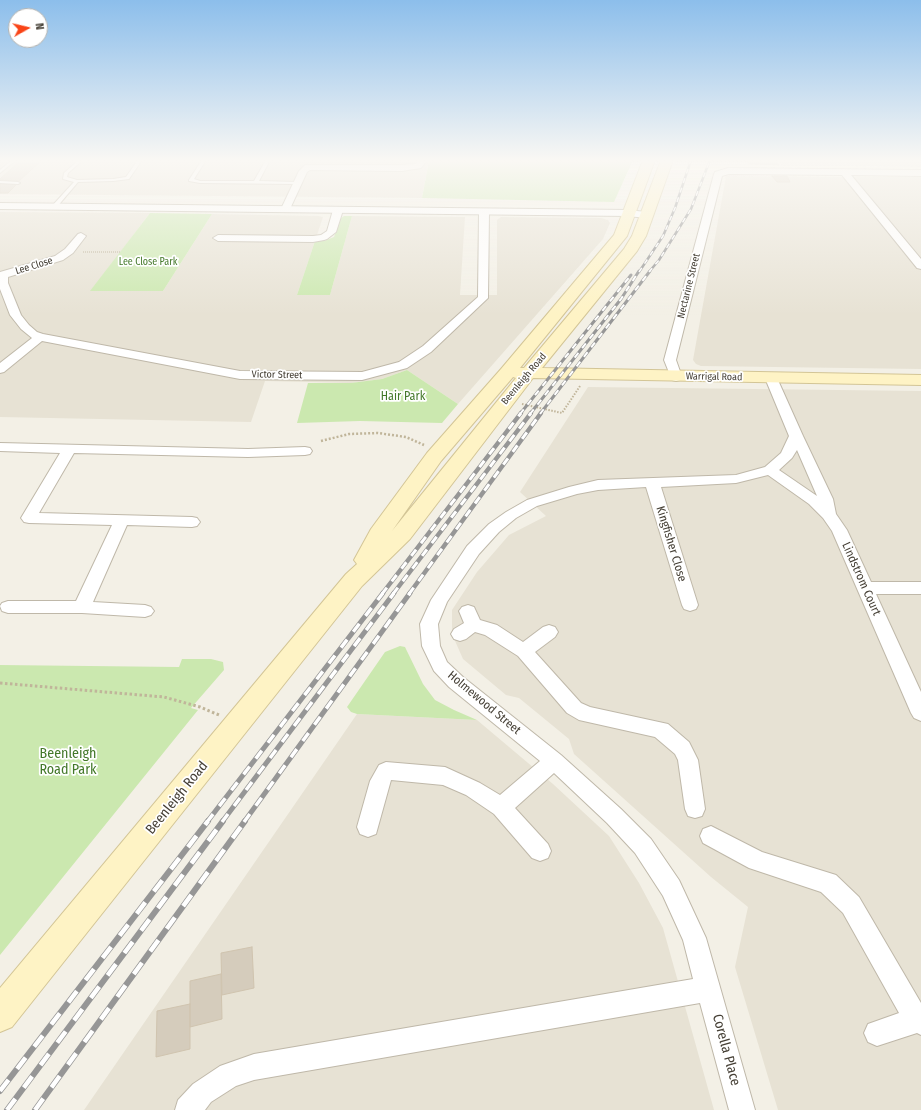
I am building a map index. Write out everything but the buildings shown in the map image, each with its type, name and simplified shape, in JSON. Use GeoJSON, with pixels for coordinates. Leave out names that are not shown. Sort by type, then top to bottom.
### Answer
{"type":"FeatureCollection","features":[{"type":"Feature","properties":{"kind":"main road","name":"Beenleigh Road"},"geometry":{"type":"LineString","coordinates":[[0,1015],[354,580],[402,534],[528,374],[630,251],[639,236],[647,212]]}},
{"type":"Feature","properties":{"kind":"main road","name":"Beenleigh Road"},"geometry":{"type":"LineString","coordinates":[[354,580],[379,534],[434,457],[507,373],[620,236],[628,213]]}},
{"type":"Feature","properties":{"kind":"main road"},"geometry":{"type":"LineString","coordinates":[[549,349],[551,357],[562,372],[576,380]]}},
{"type":"Feature","properties":{"kind":"main road","name":"Warrigal Road"},"geometry":{"type":"LineString","coordinates":[[507,373],[576,380],[676,377],[921,380]]}},
{"type":"Feature","properties":{"kind":"street"},"geometry":{"type":"LineString","coordinates":[[218,238],[313,239],[324,237],[331,232],[337,212]]}},
{"type":"Feature","properties":{"kind":"street"},"geometry":{"type":"LineString","coordinates":[[469,212],[628,213],[646,215]]}},
{"type":"Feature","properties":{"kind":"street","name":"Victor Street"},"geometry":{"type":"LineString","coordinates":[[1,275],[16,315],[33,334],[40,337],[240,375],[362,376],[403,365],[427,349],[483,298],[484,212]]}},
{"type":"Feature","properties":{"kind":"street","name":"Nectarine Street"},"geometry":{"type":"LineString","coordinates":[[676,377],[670,360],[708,212]]}},
{"type":"Feature","properties":{"kind":"street"},"geometry":{"type":"LineString","coordinates":[[877,212],[921,266]]}},
{"type":"Feature","properties":{"kind":"street","name":"Lee Close"},"geometry":{"type":"LineString","coordinates":[[1,275],[49,262],[69,251],[81,236]]}},
{"type":"Feature","properties":{"kind":"street"},"geometry":{"type":"LineString","coordinates":[[0,369],[40,337]]}},
{"type":"Feature","properties":{"kind":"street"},"geometry":{"type":"LineString","coordinates":[[771,378],[796,436],[826,499],[828,515]]}},
{"type":"Feature","properties":{"kind":"street","name":"Holmewood Street"},"geometry":{"type":"LineString","coordinates":[[709,989],[694,938],[671,888],[643,846],[614,816],[554,761],[456,682],[440,666],[431,646],[429,624],[438,600],[473,550],[494,528],[511,515],[532,503],[574,490],[598,485],[736,479],[770,470],[787,455],[796,436]]}},
{"type":"Feature","properties":{"kind":"street"},"geometry":{"type":"LineString","coordinates":[[0,447],[281,455],[305,451]]}},
{"type":"Feature","properties":{"kind":"street"},"geometry":{"type":"LineString","coordinates":[[69,449],[29,518],[192,522]]}},
{"type":"Feature","properties":{"kind":"street","name":"Lindstrom Court"},"geometry":{"type":"LineString","coordinates":[[770,470],[814,501],[828,515],[839,530],[921,713]]}},
{"type":"Feature","properties":{"kind":"street","name":"Kingfisher Close"},"geometry":{"type":"LineString","coordinates":[[652,483],[690,605]]}},
{"type":"Feature","properties":{"kind":"street"},"geometry":{"type":"LineString","coordinates":[[82,607],[122,520]]}},
{"type":"Feature","properties":{"kind":"street"},"geometry":{"type":"LineString","coordinates":[[865,588],[921,588]]}},
{"type":"Feature","properties":{"kind":"street"},"geometry":{"type":"LineString","coordinates":[[8,607],[82,607],[145,611]]}},
{"type":"Feature","properties":{"kind":"street"},"geometry":{"type":"LineString","coordinates":[[467,623],[491,630],[524,651],[574,708],[586,714],[661,730],[682,748],[688,760],[695,809]]}},
{"type":"Feature","properties":{"kind":"street"},"geometry":{"type":"LineString","coordinates":[[524,651],[549,632]]}},
{"type":"Feature","properties":{"kind":"street"},"geometry":{"type":"LineString","coordinates":[[501,807],[554,761]]}},
{"type":"Feature","properties":{"kind":"street"},"geometry":{"type":"LineString","coordinates":[[368,827],[380,781],[386,771],[445,776],[473,789],[501,807],[540,851]]}},
{"type":"Feature","properties":{"kind":"street"},"geometry":{"type":"LineString","coordinates":[[711,836],[757,862],[828,883],[851,905],[919,1021],[877,1033]]}},
{"type":"Feature","properties":{"kind":"street"},"geometry":{"type":"LineString","coordinates":[[188,1110],[202,1093],[229,1075],[254,1066],[709,989]]}},
{"type":"Feature","properties":{"kind":"street","name":"Corella Place"},"geometry":{"type":"LineString","coordinates":[[709,989],[742,1110]]}},
{"type":"Feature","properties":{"kind":"path"},"geometry":{"type":"LineString","coordinates":[[69,251],[121,252]]}},
{"type":"Feature","properties":{"kind":"path"},"geometry":{"type":"LineString","coordinates":[[521,403],[562,413],[576,380]]}},
{"type":"Feature","properties":{"kind":"path"},"geometry":{"type":"LineString","coordinates":[[321,441],[349,434],[378,433],[406,437],[426,446]]}},
{"type":"Feature","properties":{"kind":"path"},"geometry":{"type":"LineString","coordinates":[[0,683],[164,697],[200,707]]}},
{"type":"Feature","properties":{"kind":"shaded area"},"geometry":{"type":"Polygon","coordinates":[[[0,212],[150,213],[91,291],[163,291],[212,214],[323,217],[297,295],[330,295],[352,216],[465,217],[460,295],[497,295],[497,220],[501,217],[601,218],[608,220],[610,223],[603,239],[458,404],[407,370],[382,379],[351,383],[265,381],[251,422],[0,417],[0,212]]]}},
{"type":"Feature","properties":{"kind":"shaded area"},"geometry":{"type":"Polygon","coordinates":[[[720,212],[921,212],[921,369],[701,366],[696,364],[693,360],[720,212]]]}},
{"type":"Feature","properties":{"kind":"shaded area"},"geometry":{"type":"Polygon","coordinates":[[[588,387],[921,391],[921,1110],[778,1110],[735,967],[748,907],[711,877],[574,754],[569,739],[519,698],[506,695],[463,659],[452,634],[452,610],[477,572],[509,535],[546,516],[520,492],[588,387]]]}},
{"type":"Feature","properties":{"kind":"shaded area"},"geometry":{"type":"Polygon","coordinates":[[[357,714],[477,720],[553,784],[609,836],[639,883],[663,928],[714,1110],[84,1110],[357,714]]]}},
{"type":"Feature","properties":{"kind":"green space","name":"Lee Close Park"},"geometry":{"type":"Polygon","coordinates":[[[150,213],[212,214],[163,291],[90,291],[150,213]]]}},
{"type":"Feature","properties":{"kind":"green space"},"geometry":{"type":"Polygon","coordinates":[[[344,216],[352,216],[330,295],[297,295],[315,241],[324,241],[334,237],[341,218],[344,216]]]}},
{"type":"Feature","properties":{"kind":"green space","name":"Hair Park"},"geometry":{"type":"Polygon","coordinates":[[[407,370],[458,404],[442,423],[360,421],[297,423],[308,383],[351,383],[382,379],[407,370]]]}},
{"type":"Feature","properties":{"kind":"green space"},"geometry":{"type":"Polygon","coordinates":[[[400,646],[405,647],[423,684],[435,700],[477,720],[357,714],[351,712],[347,707],[385,652],[400,646]]]}},
{"type":"Feature","properties":{"kind":"green space","name":"Beenleigh Road Park"},"geometry":{"type":"Polygon","coordinates":[[[182,659],[211,659],[223,662],[224,670],[191,708],[198,710],[0,955],[0,665],[179,667],[182,659]]]}},
{"type":"Feature","properties":{"kind":"railway"},"geometry":{"type":"LineString","coordinates":[[639,272],[663,236],[673,212]]}},
{"type":"Feature","properties":{"kind":"railway"},"geometry":{"type":"LineString","coordinates":[[649,272],[659,260],[689,212]]}},
{"type":"Feature","properties":{"kind":"railway"},"geometry":{"type":"LineString","coordinates":[[530,414],[621,299],[639,271]]}},
{"type":"Feature","properties":{"kind":"railway"},"geometry":{"type":"LineString","coordinates":[[540,414],[650,271]]}},
{"type":"Feature","properties":{"kind":"railway"},"geometry":{"type":"LineString","coordinates":[[520,414],[631,275]]}},
{"type":"Feature","properties":{"kind":"railway"},"geometry":{"type":"LineString","coordinates":[[382,594],[521,413]]}},
{"type":"Feature","properties":{"kind":"railway"},"geometry":{"type":"LineString","coordinates":[[393,594],[531,413]]}},
{"type":"Feature","properties":{"kind":"railway"},"geometry":{"type":"LineString","coordinates":[[409,594],[541,413]]}},
{"type":"Feature","properties":{"kind":"railway"},"geometry":{"type":"LineString","coordinates":[[207,822],[383,593]]}},
{"type":"Feature","properties":{"kind":"railway"},"geometry":{"type":"LineString","coordinates":[[222,822],[394,593]]}},
{"type":"Feature","properties":{"kind":"railway"},"geometry":{"type":"LineString","coordinates":[[244,822],[410,593]]}},
{"type":"Feature","properties":{"kind":"railway"},"geometry":{"type":"LineString","coordinates":[[0,1091],[208,821]]}},
{"type":"Feature","properties":{"kind":"railway"},"geometry":{"type":"LineString","coordinates":[[7,1110],[223,821]]}},
{"type":"Feature","properties":{"kind":"railway"},"geometry":{"type":"LineString","coordinates":[[35,1110],[245,821]]}}]}
